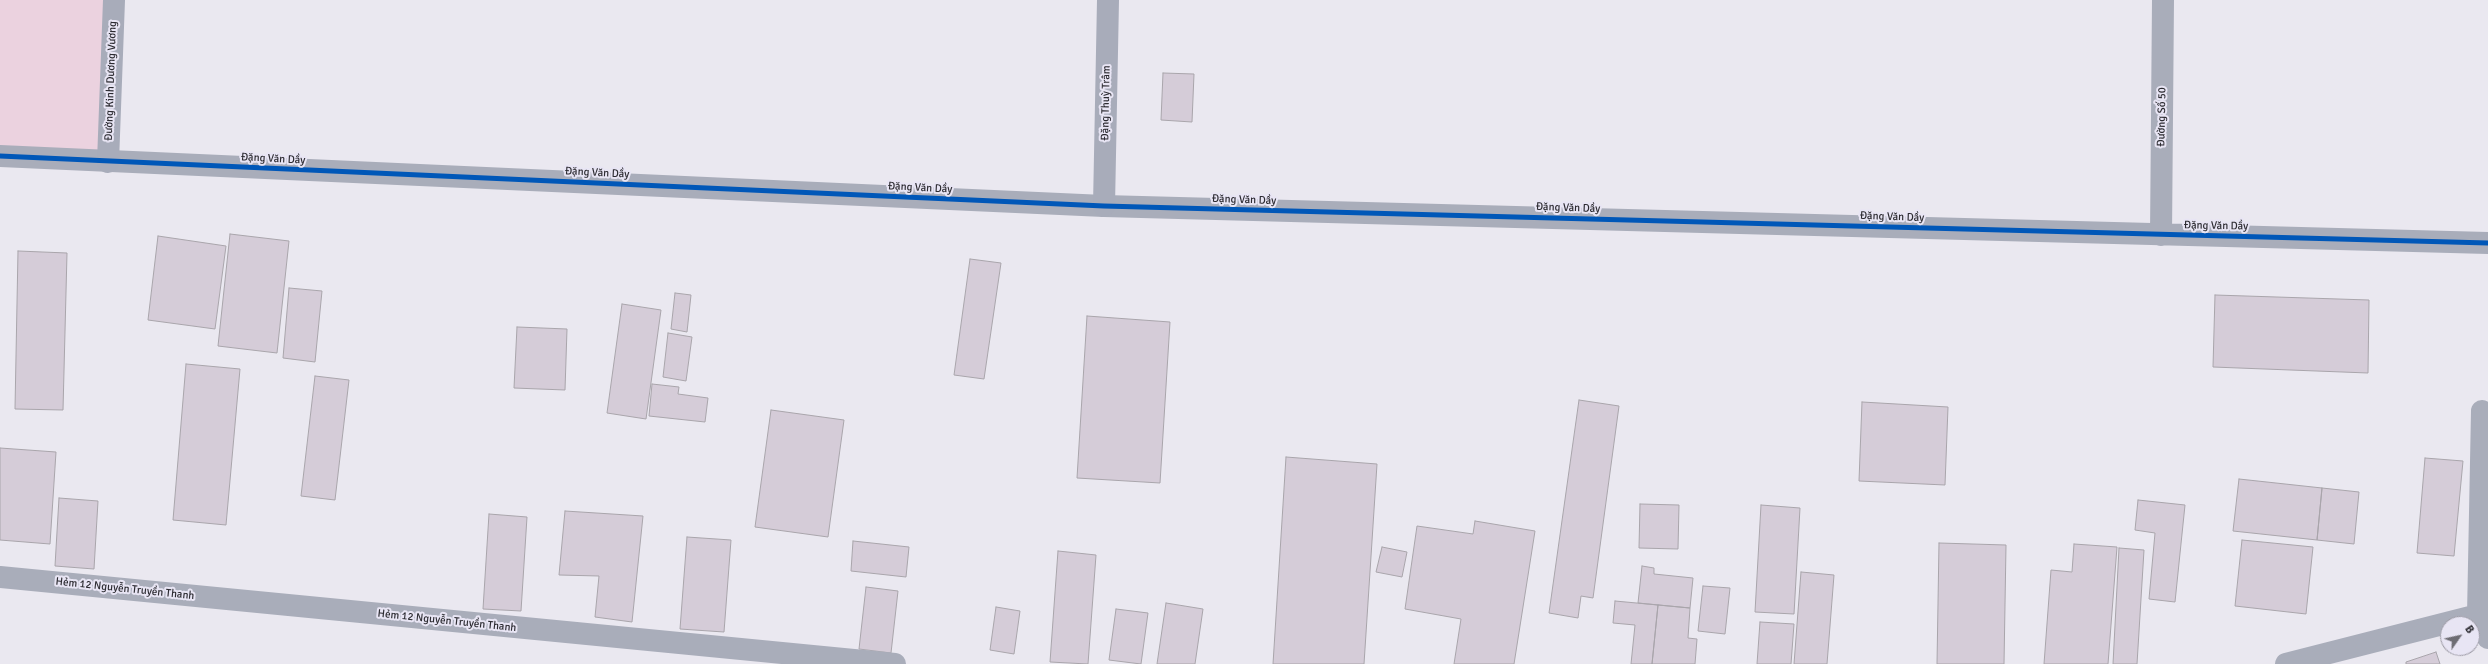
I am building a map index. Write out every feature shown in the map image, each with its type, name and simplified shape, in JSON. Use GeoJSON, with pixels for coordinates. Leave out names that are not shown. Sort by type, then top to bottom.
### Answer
{"type":"FeatureCollection","features":[{"type":"Feature","properties":{"kind":"street","name":"Đường Kinh Dương Vương"},"geometry":{"type":"LineString","coordinates":[[108,162],[114,0]]}},
{"type":"Feature","properties":{"kind":"street","name":"Đặng Thuỳ Trâm"},"geometry":{"type":"LineString","coordinates":[[1104,206],[1108,0]]}},
{"type":"Feature","properties":{"kind":"street","name":"Đường Số 50"},"geometry":{"type":"LineString","coordinates":[[2161,235],[2163,0]]}},
{"type":"Feature","properties":{"kind":"street","name":"Đặng Văn Dầy"},"geometry":{"type":"LineString","coordinates":[[0,156],[1104,206],[2488,243]]}},
{"type":"Feature","properties":{"kind":"street"},"geometry":{"type":"LineString","coordinates":[[2482,411],[2478,615],[2488,638]]}},
{"type":"Feature","properties":{"kind":"street","name":"Hẻm 12 Nguyễn Truyền Thanh"},"geometry":{"type":"LineString","coordinates":[[0,577],[895,664]]}},
{"type":"Feature","properties":{"kind":"street"},"geometry":{"type":"LineString","coordinates":[[2286,664],[2478,615]]}},
{"type":"Feature","properties":{"kind":"shaded area"},"geometry":{"type":"Polygon","coordinates":[[[0,0],[114,0],[108,162],[0,155],[0,0]]]}},
{"type":"Feature","properties":{"kind":"building"},"geometry":{"type":"Polygon","coordinates":[[[1163,73],[1194,74],[1192,122],[1161,120],[1163,73]]]}},
{"type":"Feature","properties":{"kind":"building"},"geometry":{"type":"Polygon","coordinates":[[[230,234],[289,241],[277,353],[218,346],[230,234]]]}},
{"type":"Feature","properties":{"kind":"building"},"geometry":{"type":"Polygon","coordinates":[[[158,236],[226,246],[215,329],[148,320],[158,236]]]}},
{"type":"Feature","properties":{"kind":"building"},"geometry":{"type":"Polygon","coordinates":[[[18,251],[67,253],[63,410],[15,409],[18,251]]]}},
{"type":"Feature","properties":{"kind":"building"},"geometry":{"type":"Polygon","coordinates":[[[970,259],[1001,263],[984,379],[954,375],[970,259]]]}},
{"type":"Feature","properties":{"kind":"building"},"geometry":{"type":"Polygon","coordinates":[[[289,288],[322,291],[315,362],[283,358],[289,288]]]}},
{"type":"Feature","properties":{"kind":"building"},"geometry":{"type":"Polygon","coordinates":[[[675,293],[691,295],[687,332],[671,329],[675,293]]]}},
{"type":"Feature","properties":{"kind":"building"},"geometry":{"type":"Polygon","coordinates":[[[2215,295],[2369,300],[2368,373],[2213,367],[2215,295]]]}},
{"type":"Feature","properties":{"kind":"building"},"geometry":{"type":"Polygon","coordinates":[[[622,304],[661,310],[646,419],[607,413],[622,304]]]}},
{"type":"Feature","properties":{"kind":"building"},"geometry":{"type":"Polygon","coordinates":[[[1087,316],[1170,322],[1160,483],[1077,478],[1087,316]]]}},
{"type":"Feature","properties":{"kind":"building"},"geometry":{"type":"Polygon","coordinates":[[[517,327],[567,329],[565,390],[514,388],[517,327]]]}},
{"type":"Feature","properties":{"kind":"building"},"geometry":{"type":"Polygon","coordinates":[[[668,333],[692,337],[686,381],[663,377],[668,333]]]}},
{"type":"Feature","properties":{"kind":"building"},"geometry":{"type":"Polygon","coordinates":[[[186,364],[240,369],[226,525],[173,520],[186,364]]]}},
{"type":"Feature","properties":{"kind":"building"},"geometry":{"type":"Polygon","coordinates":[[[315,376],[349,380],[335,500],[301,496],[315,376]]]}},
{"type":"Feature","properties":{"kind":"building"},"geometry":{"type":"Polygon","coordinates":[[[652,384],[679,387],[678,394],[708,398],[705,422],[649,416],[652,384]]]}},
{"type":"Feature","properties":{"kind":"building"},"geometry":{"type":"Polygon","coordinates":[[[1579,400],[1619,406],[1593,598],[1581,596],[1578,618],[1549,613],[1579,400]]]}},
{"type":"Feature","properties":{"kind":"building"},"geometry":{"type":"Polygon","coordinates":[[[1862,402],[1948,407],[1945,485],[1859,481],[1862,402]]]}},
{"type":"Feature","properties":{"kind":"building"},"geometry":{"type":"Polygon","coordinates":[[[771,410],[844,420],[828,537],[755,527],[771,410]]]}},
{"type":"Feature","properties":{"kind":"building"},"geometry":{"type":"Polygon","coordinates":[[[0,448],[56,452],[50,544],[0,540],[0,448]]]}},
{"type":"Feature","properties":{"kind":"building"},"geometry":{"type":"Polygon","coordinates":[[[1286,457],[1377,464],[1364,664],[1273,664],[1286,457]]]}},
{"type":"Feature","properties":{"kind":"building"},"geometry":{"type":"Polygon","coordinates":[[[2425,458],[2463,461],[2454,556],[2417,553],[2425,458]]]}},
{"type":"Feature","properties":{"kind":"building"},"geometry":{"type":"Polygon","coordinates":[[[2239,479],[2322,488],[2317,540],[2233,531],[2239,479]]]}},
{"type":"Feature","properties":{"kind":"building"},"geometry":{"type":"Polygon","coordinates":[[[2322,488],[2359,492],[2354,544],[2317,540],[2322,488]]]}},
{"type":"Feature","properties":{"kind":"building"},"geometry":{"type":"Polygon","coordinates":[[[59,498],[98,501],[94,569],[55,566],[59,498]]]}},
{"type":"Feature","properties":{"kind":"building"},"geometry":{"type":"Polygon","coordinates":[[[2138,500],[2185,505],[2175,602],[2149,599],[2155,533],[2135,530],[2138,500]]]}},
{"type":"Feature","properties":{"kind":"building"},"geometry":{"type":"Polygon","coordinates":[[[1640,504],[1679,505],[1678,549],[1639,548],[1640,504]]]}},
{"type":"Feature","properties":{"kind":"building"},"geometry":{"type":"Polygon","coordinates":[[[1761,505],[1800,508],[1794,614],[1755,612],[1761,505]]]}},
{"type":"Feature","properties":{"kind":"building"},"geometry":{"type":"Polygon","coordinates":[[[565,511],[643,516],[632,622],[595,617],[599,576],[559,575],[565,511]]]}},
{"type":"Feature","properties":{"kind":"building"},"geometry":{"type":"Polygon","coordinates":[[[489,514],[527,517],[521,611],[483,609],[489,514]]]}},
{"type":"Feature","properties":{"kind":"building"},"geometry":{"type":"Polygon","coordinates":[[[1475,521],[1535,531],[1514,664],[1454,664],[1461,619],[1405,609],[1417,526],[1473,534],[1475,521]]]}},
{"type":"Feature","properties":{"kind":"building"},"geometry":{"type":"Polygon","coordinates":[[[687,537],[731,540],[724,632],[680,629],[687,537]]]}},
{"type":"Feature","properties":{"kind":"building"},"geometry":{"type":"Polygon","coordinates":[[[2242,540],[2313,547],[2306,614],[2235,606],[2242,540]]]}},
{"type":"Feature","properties":{"kind":"building"},"geometry":{"type":"Polygon","coordinates":[[[853,541],[909,547],[906,577],[851,571],[853,541]]]}},
{"type":"Feature","properties":{"kind":"building"},"geometry":{"type":"Polygon","coordinates":[[[1939,543],[2006,545],[2004,664],[1937,664],[1939,543]]]}},
{"type":"Feature","properties":{"kind":"building"},"geometry":{"type":"Polygon","coordinates":[[[2074,544],[2117,547],[2108,664],[2044,664],[2051,570],[2072,572],[2074,544]]]}},
{"type":"Feature","properties":{"kind":"building"},"geometry":{"type":"Polygon","coordinates":[[[1382,547],[1407,552],[1402,577],[1376,572],[1382,547]]]}},
{"type":"Feature","properties":{"kind":"building"},"geometry":{"type":"Polygon","coordinates":[[[2119,548],[2144,550],[2137,664],[2113,664],[2119,548]]]}},
{"type":"Feature","properties":{"kind":"building"},"geometry":{"type":"Polygon","coordinates":[[[1058,551],[1096,555],[1088,664],[1050,662],[1058,551]]]}},
{"type":"Feature","properties":{"kind":"building"},"geometry":{"type":"Polygon","coordinates":[[[1642,566],[1654,568],[1654,574],[1693,578],[1690,608],[1638,603],[1642,566]]]}},
{"type":"Feature","properties":{"kind":"building"},"geometry":{"type":"Polygon","coordinates":[[[1801,572],[1834,575],[1827,664],[1794,664],[1801,572]]]}},
{"type":"Feature","properties":{"kind":"building"},"geometry":{"type":"Polygon","coordinates":[[[1703,586],[1730,588],[1725,634],[1698,631],[1703,586]]]}},
{"type":"Feature","properties":{"kind":"building"},"geometry":{"type":"Polygon","coordinates":[[[866,587],[898,591],[891,653],[859,649],[866,587]]]}},
{"type":"Feature","properties":{"kind":"building"},"geometry":{"type":"Polygon","coordinates":[[[1615,601],[1658,605],[1652,664],[1631,664],[1635,625],[1613,623],[1615,601]]]}},
{"type":"Feature","properties":{"kind":"building"},"geometry":{"type":"Polygon","coordinates":[[[1166,603],[1203,609],[1195,664],[1157,664],[1166,603]]]}},
{"type":"Feature","properties":{"kind":"building"},"geometry":{"type":"Polygon","coordinates":[[[1658,605],[1690,608],[1688,638],[1697,639],[1695,664],[1652,664],[1658,605]]]}},
{"type":"Feature","properties":{"kind":"building"},"geometry":{"type":"Polygon","coordinates":[[[996,607],[1020,611],[1014,654],[990,650],[996,607]]]}},
{"type":"Feature","properties":{"kind":"building"},"geometry":{"type":"Polygon","coordinates":[[[1116,609],[1148,613],[1141,664],[1109,660],[1116,609]]]}},
{"type":"Feature","properties":{"kind":"building"},"geometry":{"type":"Polygon","coordinates":[[[1760,622],[1794,624],[1791,664],[1757,664],[1760,622]]]}},
{"type":"Feature","properties":{"kind":"building"},"geometry":{"type":"Polygon","coordinates":[[[2436,652],[2440,664],[2406,664],[2406,662],[2436,652]]]}},
{"type":"Feature","properties":{"kind":"cycle path"},"geometry":{"type":"LineString","coordinates":[[0,156],[1104,206],[2488,243]]}}]}
